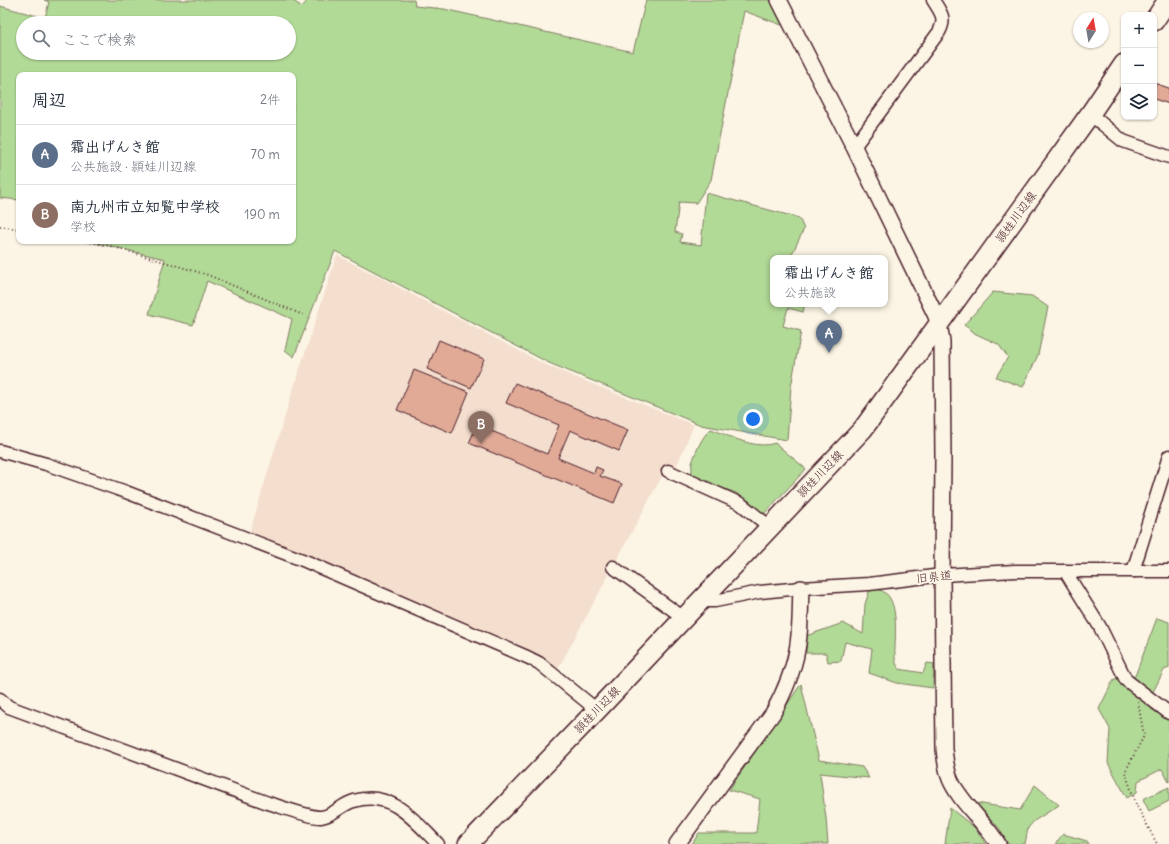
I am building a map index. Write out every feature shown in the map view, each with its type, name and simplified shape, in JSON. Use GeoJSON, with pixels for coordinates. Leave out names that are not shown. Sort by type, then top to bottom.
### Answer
{"type":"FeatureCollection","features":[{"type":"Feature","properties":{"kind":"main road"},"geometry":{"type":"LineString","coordinates":[[1157,16],[1166,3]]}},
{"type":"Feature","properties":{"kind":"main road","name":"頴娃川辺線"},"geometry":{"type":"LineString","coordinates":[[468,844],[597,710],[862,429],[1090,114],[1121,68]]}},
{"type":"Feature","properties":{"kind":"street"},"geometry":{"type":"LineString","coordinates":[[779,0],[854,147],[939,324],[942,341],[944,457],[942,575],[944,741],[946,767],[958,792],[992,834],[998,844]]}},
{"type":"Feature","properties":{"kind":"street"},"geometry":{"type":"LineString","coordinates":[[854,147],[943,25],[943,18],[933,0]]}},
{"type":"Feature","properties":{"kind":"street"},"geometry":{"type":"LineString","coordinates":[[1090,114],[1123,141],[1169,157]]}},
{"type":"Feature","properties":{"kind":"street"},"geometry":{"type":"LineString","coordinates":[[0,451],[46,464],[126,492],[305,561],[506,648],[539,663],[597,710]]}},
{"type":"Feature","properties":{"kind":"street"},"geometry":{"type":"LineString","coordinates":[[1133,571],[1169,456]]}},
{"type":"Feature","properties":{"kind":"street"},"geometry":{"type":"LineString","coordinates":[[668,471],[742,504],[770,527]]}},
{"type":"Feature","properties":{"kind":"street"},"geometry":{"type":"LineString","coordinates":[[613,567],[684,618]]}},
{"type":"Feature","properties":{"kind":"street","name":"旧県道"},"geometry":{"type":"LineString","coordinates":[[700,601],[716,601],[760,592],[869,584],[942,575],[1015,570],[1169,571]]}},
{"type":"Feature","properties":{"kind":"street"},"geometry":{"type":"LineString","coordinates":[[1065,571],[1100,627],[1126,680],[1169,714]]}},
{"type":"Feature","properties":{"kind":"street"},"geometry":{"type":"LineString","coordinates":[[677,844],[773,713],[781,698],[794,664],[798,648],[801,588]]}},
{"type":"Feature","properties":{"kind":"street"},"geometry":{"type":"LineString","coordinates":[[0,699],[9,707],[268,803],[309,815],[320,817],[333,813],[352,801],[366,798],[389,802],[405,811],[438,844]]}},
{"type":"Feature","properties":{"kind":"path"},"geometry":{"type":"LineString","coordinates":[[0,226],[16,229]]}},
{"type":"Feature","properties":{"kind":"path"},"geometry":{"type":"LineString","coordinates":[[100,244],[111,246],[208,276],[303,315]]}},
{"type":"Feature","properties":{"kind":"path"},"geometry":{"type":"LineString","coordinates":[[1135,688],[1144,736],[1125,772],[1136,804],[1157,844]]}},
{"type":"Feature","properties":{"kind":"shaded area"},"geometry":{"type":"Polygon","coordinates":[[[337,255],[548,366],[694,425],[676,467],[669,463],[558,669],[538,655],[250,531],[290,399],[337,255]]]}},
{"type":"Feature","properties":{"kind":"green space"},"geometry":{"type":"Polygon","coordinates":[[[44,0],[292,0],[302,7],[308,0],[414,0],[415,6],[444,9],[633,52],[646,0],[774,0],[787,27],[744,11],[711,180],[696,203],[679,202],[675,232],[682,234],[680,242],[701,245],[706,193],[799,218],[804,229],[791,255],[770,255],[770,307],[804,307],[803,312],[788,308],[783,326],[801,331],[791,387],[787,440],[701,425],[549,363],[335,251],[294,357],[285,350],[292,319],[207,281],[193,325],[149,314],[165,259],[101,244],[296,244],[296,72],[16,72],[16,200],[0,198],[0,6],[38,16],[16,16],[16,60],[296,60],[296,16],[46,16],[49,2],[44,0]]]}},
{"type":"Feature","properties":{"kind":"green space"},"geometry":{"type":"Polygon","coordinates":[[[993,292],[1032,296],[1048,307],[1038,355],[1023,387],[996,377],[1008,357],[998,344],[976,334],[964,325],[993,292]]]}},
{"type":"Feature","properties":{"kind":"green space"},"geometry":{"type":"Polygon","coordinates":[[[711,429],[743,441],[759,445],[775,443],[806,469],[764,514],[736,493],[691,476],[692,463],[697,449],[711,429]]]}},
{"type":"Feature","properties":{"kind":"green space"},"geometry":{"type":"Polygon","coordinates":[[[870,589],[878,589],[882,591],[888,595],[892,602],[895,621],[895,659],[899,669],[923,673],[927,663],[934,664],[933,688],[897,683],[869,673],[872,649],[845,642],[841,661],[828,662],[826,653],[806,653],[806,636],[843,623],[863,634],[865,604],[870,589]]]}},
{"type":"Feature","properties":{"kind":"green space"},"geometry":{"type":"Polygon","coordinates":[[[1157,618],[1169,622],[1169,668],[1164,670],[1152,694],[1151,709],[1169,719],[1169,782],[1162,769],[1138,781],[1137,792],[1127,798],[1108,763],[1110,729],[1099,709],[1114,679],[1135,676],[1157,618]]]}},
{"type":"Feature","properties":{"kind":"green space"},"geometry":{"type":"Polygon","coordinates":[[[801,684],[819,760],[862,767],[869,778],[820,773],[828,844],[692,844],[699,833],[756,833],[760,799],[729,790],[801,684]]]}},
{"type":"Feature","properties":{"kind":"green space"},"geometry":{"type":"Polygon","coordinates":[[[1035,785],[1059,805],[1034,821],[1028,828],[1025,844],[1008,844],[999,828],[976,803],[1020,810],[1035,785]]]}},
{"type":"Feature","properties":{"kind":"green space"},"geometry":{"type":"Polygon","coordinates":[[[1169,787],[1169,801],[1149,811],[1143,799],[1169,787]]]}},
{"type":"Feature","properties":{"kind":"green space"},"geometry":{"type":"Polygon","coordinates":[[[950,808],[975,828],[986,844],[945,844],[950,808]]]}},
{"type":"Feature","properties":{"kind":"green space"},"geometry":{"type":"Polygon","coordinates":[[[1063,834],[1087,841],[1089,844],[1055,844],[1063,834]]]}},
{"type":"Feature","properties":{"kind":"building"},"geometry":{"type":"Polygon","coordinates":[[[1157,84],[1169,88],[1169,104],[1157,100],[1157,84]]]}},
{"type":"Feature","properties":{"kind":"building"},"geometry":{"type":"Polygon","coordinates":[[[439,340],[484,359],[471,388],[427,369],[439,340]]]}},
{"type":"Feature","properties":{"kind":"building"},"geometry":{"type":"Polygon","coordinates":[[[414,370],[469,392],[452,433],[397,410],[414,370]]]}},
{"type":"Feature","properties":{"kind":"building"},"geometry":{"type":"Polygon","coordinates":[[[515,383],[628,430],[619,451],[570,430],[558,458],[594,473],[596,467],[603,470],[600,476],[622,484],[614,503],[469,443],[477,425],[547,454],[559,425],[506,403],[515,383]]]}},
{"type":"Feature","properties":{"kind":"place","name":"霜出げんき館"},"geometry":{"type":"Point","coordinates":[829,353]}},
{"type":"Feature","properties":{"kind":"place","name":"南九州市立知覧中学校"},"geometry":{"type":"Point","coordinates":[481,444]}}]}
